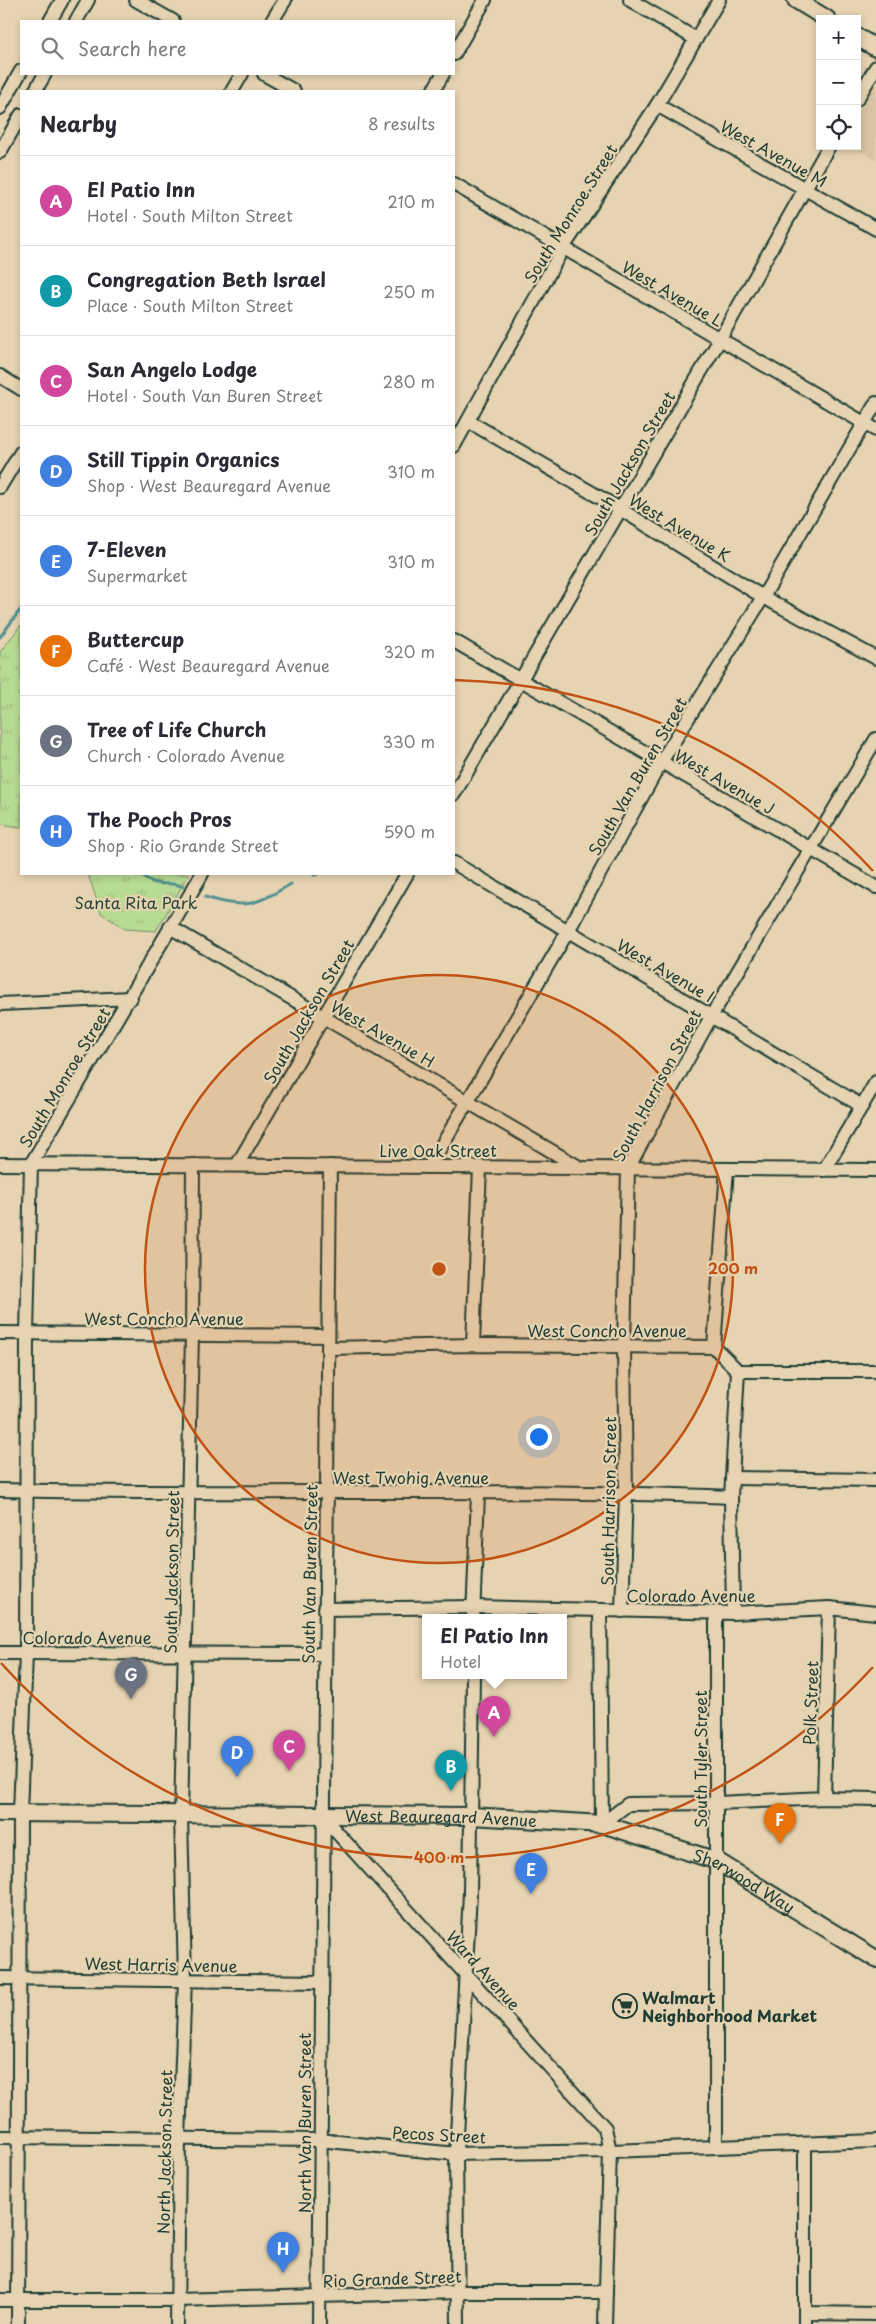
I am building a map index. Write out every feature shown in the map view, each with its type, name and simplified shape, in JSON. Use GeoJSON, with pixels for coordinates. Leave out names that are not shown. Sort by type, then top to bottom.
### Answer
{"type":"FeatureCollection","features":[{"type":"Feature","properties":{"kind":"main road"},"geometry":{"type":"LineString","coordinates":[[796,0],[820,15]]}},
{"type":"Feature","properties":{"kind":"main road","name":"West Beauregard Avenue"},"geometry":{"type":"LineString","coordinates":[[0,1814],[472,1816],[602,1824]]}},
{"type":"Feature","properties":{"kind":"main road","name":"Sherwood Way"},"geometry":{"type":"LineString","coordinates":[[602,1824],[717,1861],[876,1959]]}},
{"type":"Feature","properties":{"kind":"street"},"geometry":{"type":"LineString","coordinates":[[51,20],[62,0]]}},
{"type":"Feature","properties":{"kind":"street"},"geometry":{"type":"LineString","coordinates":[[77,20],[88,0]]}},
{"type":"Feature","properties":{"kind":"street"},"geometry":{"type":"LineString","coordinates":[[136,0],[171,20]]}},
{"type":"Feature","properties":{"kind":"street"},"geometry":{"type":"LineString","coordinates":[[273,20],[285,0]]}},
{"type":"Feature","properties":{"kind":"street"},"geometry":{"type":"LineString","coordinates":[[455,52],[484,0]]}},
{"type":"Feature","properties":{"kind":"street"},"geometry":{"type":"LineString","coordinates":[[630,0],[696,39]]}},
{"type":"Feature","properties":{"kind":"street","name":"South Monroe Street"},"geometry":{"type":"LineString","coordinates":[[455,444],[563,248],[657,105],[719,0]]}},
{"type":"Feature","properties":{"kind":"street"},"geometry":{"type":"LineString","coordinates":[[861,92],[876,67]]}},
{"type":"Feature","properties":{"kind":"street"},"geometry":{"type":"LineString","coordinates":[[0,108],[20,73]]}},
{"type":"Feature","properties":{"kind":"street"},"geometry":{"type":"LineString","coordinates":[[36,90],[44,75]]}},
{"type":"Feature","properties":{"kind":"street"},"geometry":{"type":"LineString","coordinates":[[233,90],[241,75]]}},
{"type":"Feature","properties":{"kind":"street"},"geometry":{"type":"LineString","coordinates":[[266,75],[292,90]]}},
{"type":"Feature","properties":{"kind":"street"},"geometry":{"type":"LineString","coordinates":[[434,90],[442,75]]}},
{"type":"Feature","properties":{"kind":"street","name":"West Avenue M"},"geometry":{"type":"LineString","coordinates":[[657,105],[876,229]]}},
{"type":"Feature","properties":{"kind":"street"},"geometry":{"type":"LineString","coordinates":[[0,152],[20,117]]}},
{"type":"Feature","properties":{"kind":"street","name":"South Jackson Street"},"geometry":{"type":"LineString","coordinates":[[455,792],[720,339],[828,150]]}},
{"type":"Feature","properties":{"kind":"street","name":"West Avenue L"},"geometry":{"type":"LineString","coordinates":[[455,185],[876,430]]}},
{"type":"Feature","properties":{"kind":"street"},"geometry":{"type":"LineString","coordinates":[[0,376],[20,388]]}},
{"type":"Feature","properties":{"kind":"street","name":"South Van Buren Street"},"geometry":{"type":"LineString","coordinates":[[429,1167],[568,931],[661,762],[763,596],[876,404]]}},
{"type":"Feature","properties":{"kind":"street","name":"West Avenue K"},"geometry":{"type":"LineString","coordinates":[[468,421],[620,509],[763,596],[876,658]]}},
{"type":"Feature","properties":{"kind":"street"},"geometry":{"type":"LineString","coordinates":[[0,487],[20,454]]}},
{"type":"Feature","properties":{"kind":"street","name":"West Avenue J"},"geometry":{"type":"LineString","coordinates":[[455,642],[876,887]]}},
{"type":"Feature","properties":{"kind":"street","name":"South Harrison Street"},"geometry":{"type":"LineString","coordinates":[[622,1611],[626,1493],[624,1346],[628,1168],[712,1015],[876,739]]}},
{"type":"Feature","properties":{"kind":"street","name":"West Avenue I"},"geometry":{"type":"LineString","coordinates":[[455,864],[862,1106]]}},
{"type":"Feature","properties":{"kind":"street","name":"South Monroe Street"},"geometry":{"type":"LineString","coordinates":[[18,2324],[20,1814],[26,1653],[27,1334],[31,1164],[131,998],[201,875]]}},
{"type":"Feature","properties":{"kind":"street","name":"South Jackson Street"},"geometry":{"type":"LineString","coordinates":[[237,1165],[406,875]]}},
{"type":"Feature","properties":{"kind":"street","name":"West Avenue H"},"geometry":{"type":"LineString","coordinates":[[170,927],[579,1168]]}},
{"type":"Feature","properties":{"kind":"street"},"geometry":{"type":"LineString","coordinates":[[0,1004],[131,998]]}},
{"type":"Feature","properties":{"kind":"street"},"geometry":{"type":"LineString","coordinates":[[824,1170],[876,1082]]}},
{"type":"Feature","properties":{"kind":"street","name":"Live Oak Street"},"geometry":{"type":"LineString","coordinates":[[0,1164],[876,1170]]}},
{"type":"Feature","properties":{"kind":"street","name":"South Jackson Street"},"geometry":{"type":"LineString","coordinates":[[185,1980],[181,1816],[192,1335],[193,1165]]}},
{"type":"Feature","properties":{"kind":"street","name":"South Van Buren Street"},"geometry":{"type":"LineString","coordinates":[[321,1982],[330,1166]]}},
{"type":"Feature","properties":{"kind":"street"},"geometry":{"type":"LineString","coordinates":[[473,1345],[480,1167]]}},
{"type":"Feature","properties":{"kind":"street"},"geometry":{"type":"LineString","coordinates":[[726,1169],[714,1347],[738,1371],[876,1371]]}},
{"type":"Feature","properties":{"kind":"street","name":"West Concho Avenue"},"geometry":{"type":"LineString","coordinates":[[0,1333],[192,1335],[328,1342],[473,1345],[714,1347]]}},
{"type":"Feature","properties":{"kind":"street"},"geometry":{"type":"LineString","coordinates":[[733,1613],[731,1497],[738,1371]]}},
{"type":"Feature","properties":{"kind":"street"},"geometry":{"type":"LineString","coordinates":[[732,1478],[876,1480]]}},
{"type":"Feature","properties":{"kind":"street","name":"West Twohig Avenue"},"geometry":{"type":"LineString","coordinates":[[0,1490],[326,1494],[626,1493],[731,1497]]}},
{"type":"Feature","properties":{"kind":"street"},"geometry":{"type":"LineString","coordinates":[[473,1613],[478,1494]]}},
{"type":"Feature","properties":{"kind":"street","name":"Colorado Avenue"},"geometry":{"type":"LineString","coordinates":[[325,1610],[473,1613],[600,1610],[733,1613],[829,1608],[876,1613]]}},
{"type":"Feature","properties":{"kind":"street","name":"Polk Street"},"geometry":{"type":"LineString","coordinates":[[824,1798],[829,1608]]}},
{"type":"Feature","properties":{"kind":"street","name":"South Harrison Street"},"geometry":{"type":"LineString","coordinates":[[600,1610],[602,1824]]}},
{"type":"Feature","properties":{"kind":"street","name":"South Tyler Street"},"geometry":{"type":"LineString","coordinates":[[716,1612],[716,2146]]}},
{"type":"Feature","properties":{"kind":"street","name":"Colorado Avenue"},"geometry":{"type":"LineString","coordinates":[[0,1653],[324,1654]]}},
{"type":"Feature","properties":{"kind":"street"},"geometry":{"type":"LineString","coordinates":[[458,2324],[456,2154],[467,1974],[472,1816],[473,1679]]}},
{"type":"Feature","properties":{"kind":"street"},"geometry":{"type":"LineString","coordinates":[[602,1824],[628,1804],[717,1803],[824,1798],[876,1799]]}},
{"type":"Feature","properties":{"kind":"street","name":"Ward Avenue"},"geometry":{"type":"LineString","coordinates":[[322,1816],[605,2128],[610,2151],[605,2324]]}},
{"type":"Feature","properties":{"kind":"street","name":"West Harris Avenue"},"geometry":{"type":"LineString","coordinates":[[0,1978],[321,1982]]}},
{"type":"Feature","properties":{"kind":"street","name":"North Jackson Street"},"geometry":{"type":"LineString","coordinates":[[177,2324],[179,2139],[185,1980]]}},
{"type":"Feature","properties":{"kind":"street","name":"North Van Buren Street"},"geometry":{"type":"LineString","coordinates":[[319,2324],[321,1982]]}},
{"type":"Feature","properties":{"kind":"street","name":"Pecos Street"},"geometry":{"type":"LineString","coordinates":[[0,2137],[319,2140],[456,2154],[804,2145],[876,2141]]}},
{"type":"Feature","properties":{"kind":"street"},"geometry":{"type":"LineString","coordinates":[[804,2145],[805,2319],[876,2314]]}},
{"type":"Feature","properties":{"kind":"street","name":"Rio Grande Street"},"geometry":{"type":"LineString","coordinates":[[0,2300],[177,2300],[459,2292],[606,2292]]}},
{"type":"Feature","properties":{"kind":"shaded area"},"geometry":{"type":"Polygon","coordinates":[[[876,82],[876,160],[859,150],[861,150],[861,108],[876,82]]]}},
{"type":"Feature","properties":{"kind":"green space"},"geometry":{"type":"Polygon","coordinates":[[[20,626],[20,827],[0,824],[0,652],[20,626]]]}},
{"type":"Feature","properties":{"kind":"green space","name":"Santa Rita Park"},"geometry":{"type":"Polygon","coordinates":[[[88,875],[188,875],[156,931],[125,929],[101,913],[88,875]]]}},
{"type":"Feature","properties":{"kind":"waterway"},"geometry":{"type":"LineString","coordinates":[[0,637],[20,610]]}},
{"type":"Feature","properties":{"kind":"waterway"},"geometry":{"type":"LineString","coordinates":[[141,875],[153,882],[184,887]]}},
{"type":"Feature","properties":{"kind":"waterway"},"geometry":{"type":"LineString","coordinates":[[205,897],[231,903],[250,903],[268,897],[291,884]]}},
{"type":"Feature","properties":{"kind":"place","name":"Tree of Life Church"},"geometry":{"type":"Point","coordinates":[131,1699]}},
{"type":"Feature","properties":{"kind":"place","name":"El Patio Inn"},"geometry":{"type":"Point","coordinates":[494,1737]}},
{"type":"Feature","properties":{"kind":"place","name":"San Angelo Lodge"},"geometry":{"type":"Point","coordinates":[289,1771]}},
{"type":"Feature","properties":{"kind":"place","name":"Still Tippin Organics"},"geometry":{"type":"Point","coordinates":[237,1777]}},
{"type":"Feature","properties":{"kind":"place","name":"Congregation Beth Israel"},"geometry":{"type":"Point","coordinates":[451,1791]}},
{"type":"Feature","properties":{"kind":"place","name":"Buttercup"},"geometry":{"type":"Point","coordinates":[780,1844]}},
{"type":"Feature","properties":{"kind":"place","name":"7-Eleven"},"geometry":{"type":"Point","coordinates":[531,1894]}},
{"type":"Feature","properties":{"kind":"place","name":"Walmart Neighborhood Market"},"geometry":{"type":"Point","coordinates":[625,2006]}},
{"type":"Feature","properties":{"kind":"place","name":"The Pooch Pros"},"geometry":{"type":"Point","coordinates":[283,2273]}}]}
